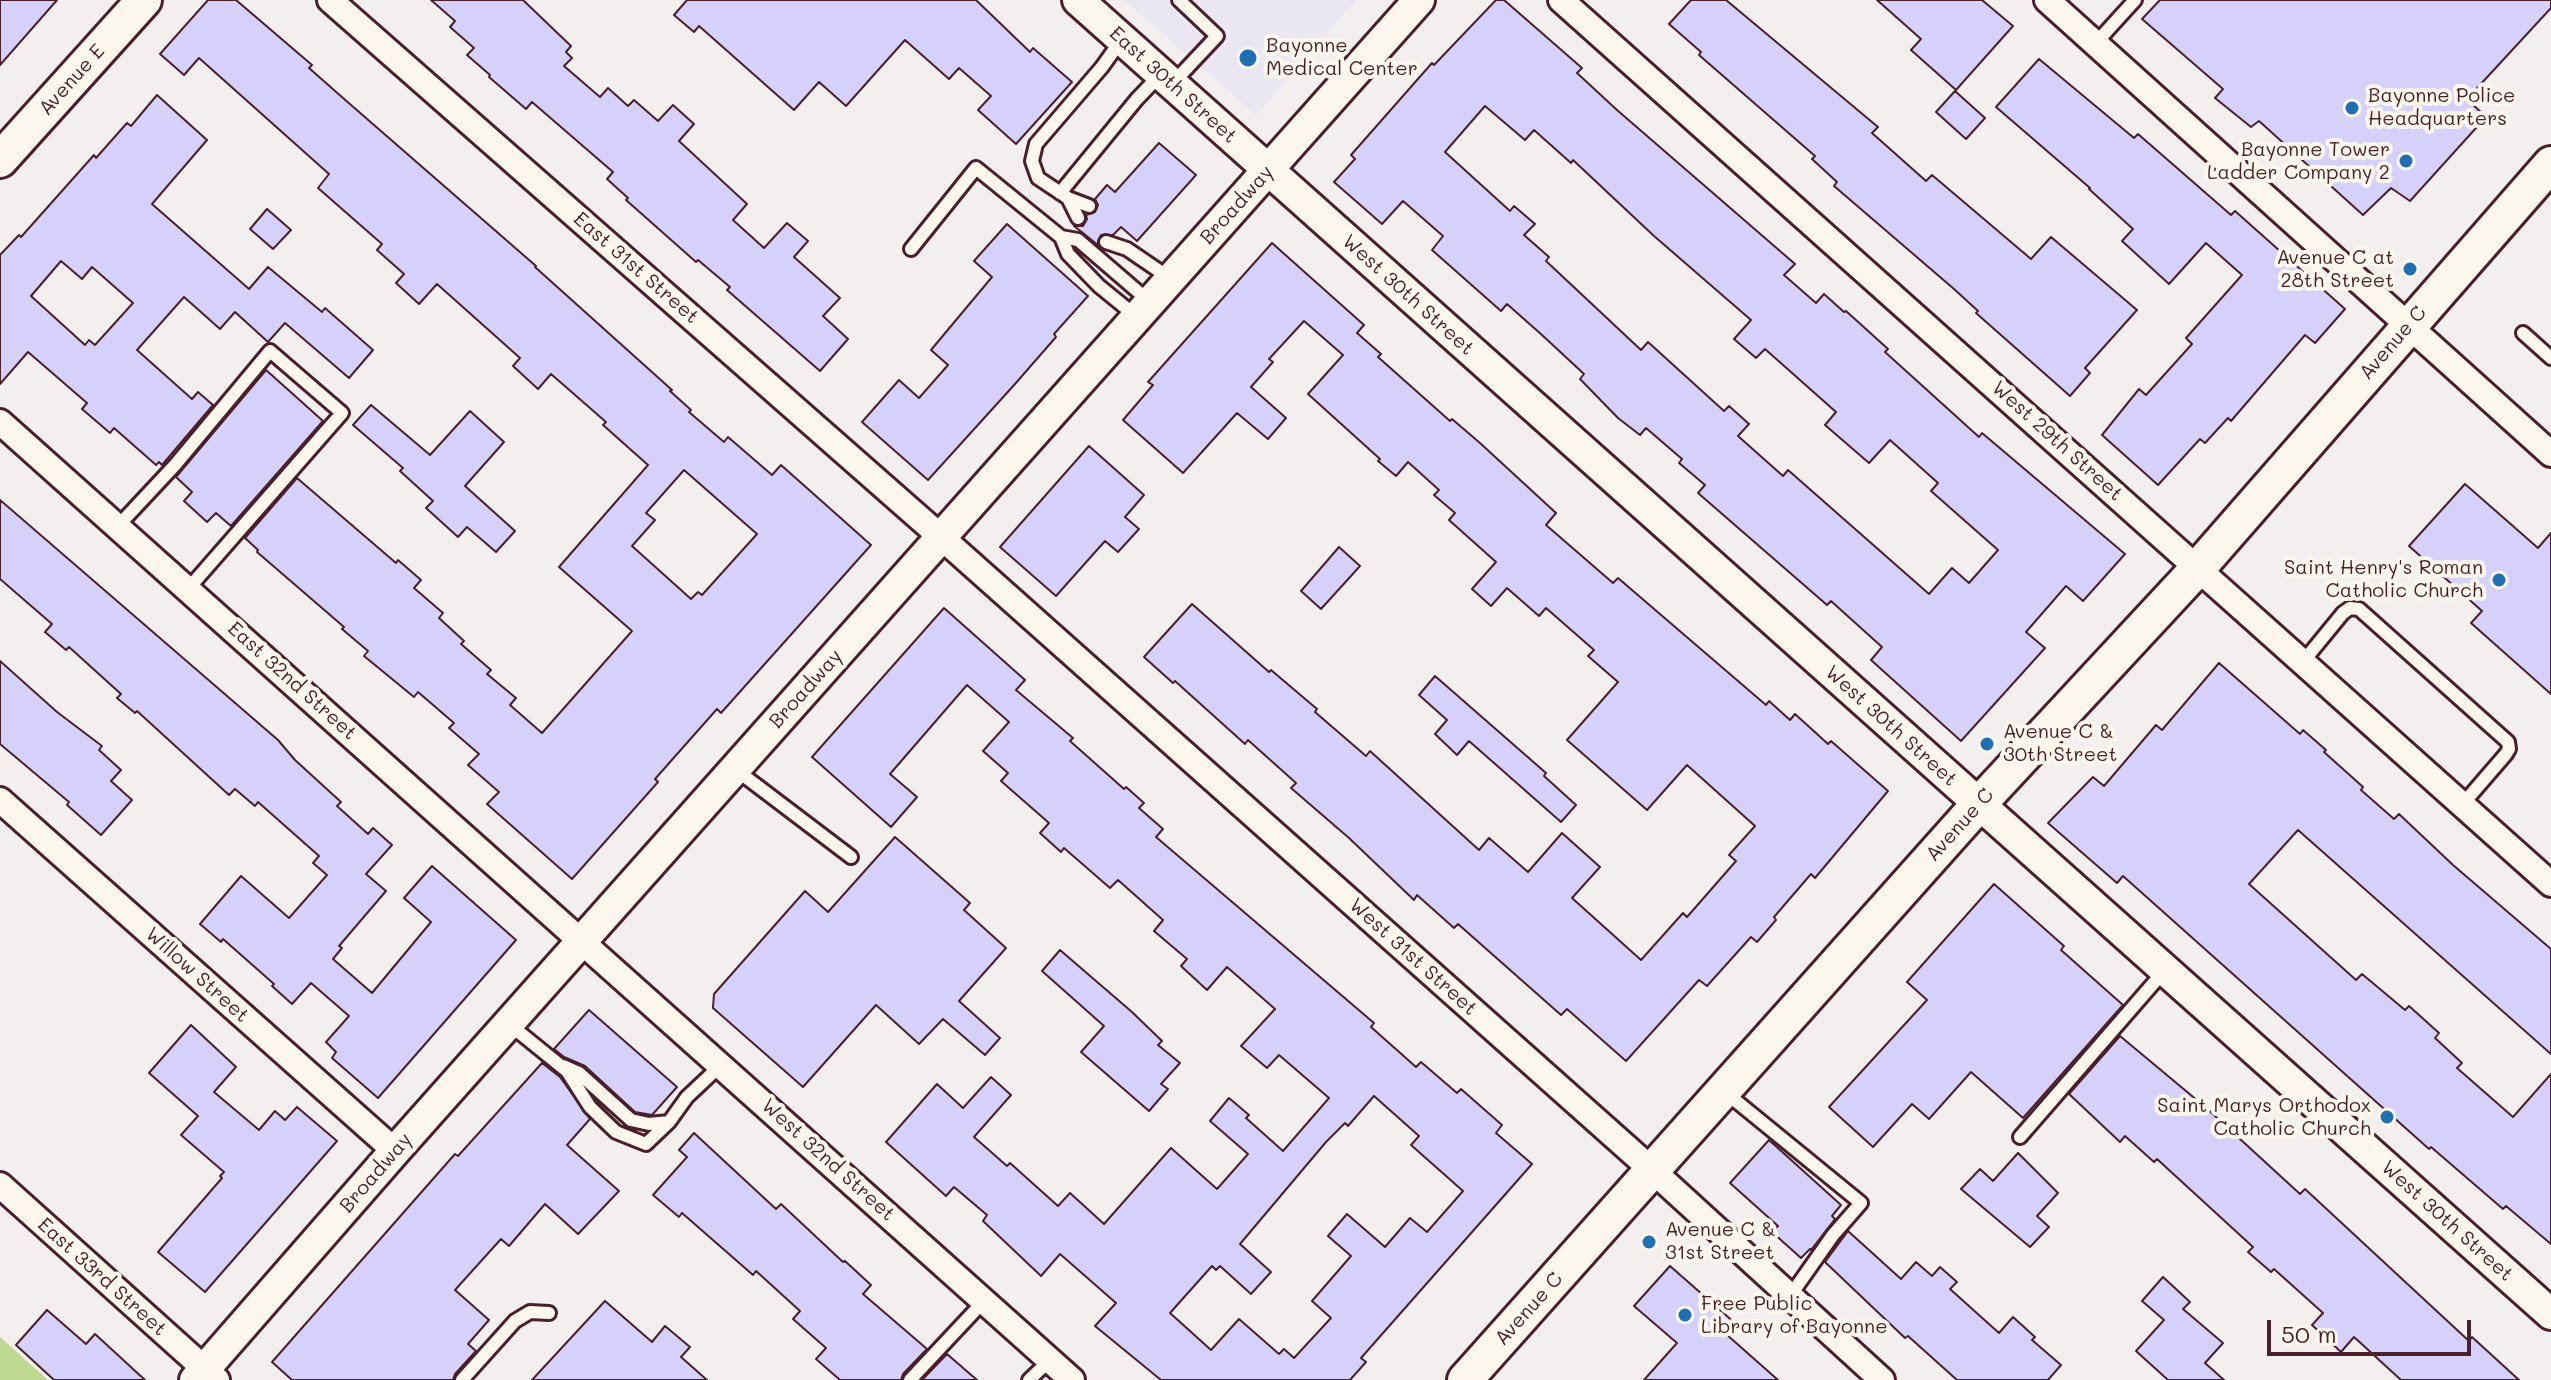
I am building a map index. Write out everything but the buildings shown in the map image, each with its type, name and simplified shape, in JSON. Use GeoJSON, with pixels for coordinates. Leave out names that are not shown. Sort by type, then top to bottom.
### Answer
{"type":"FeatureCollection","features":[{"type":"Feature","properties":{"kind":"main road","name":"Avenue E"},"geometry":{"type":"LineString","coordinates":[[0,160],[144,0]]}},
{"type":"Feature","properties":{"kind":"main road","name":"Avenue C"},"geometry":{"type":"LineString","coordinates":[[1465,1380],[1979,804],[2199,567],[2551,164]]}},
{"type":"Feature","properties":{"kind":"street","name":"East 31st Street"},"geometry":{"type":"LineString","coordinates":[[330,0],[941,537]]}},
{"type":"Feature","properties":{"kind":"street","name":"East 30th Street"},"geometry":{"type":"LineString","coordinates":[[1078,0],[1268,170]]}},
{"type":"Feature","properties":{"kind":"street","name":"Broadway"},"geometry":{"type":"LineString","coordinates":[[206,1376],[395,1151],[1419,0]]}},
{"type":"Feature","properties":{"kind":"street","name":"West 29th Street"},"geometry":{"type":"LineString","coordinates":[[1561,0],[2551,884]]}},
{"type":"Feature","properties":{"kind":"street"},"geometry":{"type":"LineString","coordinates":[[2056,3],[2095,44],[2551,454]]}},
{"type":"Feature","properties":{"kind":"street","name":"West 30th Street"},"geometry":{"type":"LineString","coordinates":[[1268,170],[2551,1314]]}},
{"type":"Feature","properties":{"kind":"street","name":"East 32nd Street"},"geometry":{"type":"LineString","coordinates":[[0,422],[583,941]]}},
{"type":"Feature","properties":{"kind":"street","name":"West 31st Street"},"geometry":{"type":"LineString","coordinates":[[941,537],[1652,1170],[1882,1380]]}},
{"type":"Feature","properties":{"kind":"street","name":"Willow Street"},"geometry":{"type":"LineString","coordinates":[[0,800],[395,1151]]}},
{"type":"Feature","properties":{"kind":"street","name":"West 32nd Street"},"geometry":{"type":"LineString","coordinates":[[583,941],[1072,1380]]}},
{"type":"Feature","properties":{"kind":"street","name":"East 33rd Street"},"geometry":{"type":"LineString","coordinates":[[0,1185],[206,1376]]}},
{"type":"Feature","properties":{"kind":"lane"},"geometry":{"type":"LineString","coordinates":[[1064,196],[1137,99],[1167,79],[1217,36],[1179,0]]}},
{"type":"Feature","properties":{"kind":"lane"},"geometry":{"type":"LineString","coordinates":[[2095,44],[2135,0]]}},
{"type":"Feature","properties":{"kind":"lane"},"geometry":{"type":"LineString","coordinates":[[1089,206],[1064,196],[1038,178],[1032,161],[1036,144],[1122,39]]}},
{"type":"Feature","properties":{"kind":"lane"},"geometry":{"type":"LineString","coordinates":[[911,249],[976,168],[1061,237],[1068,254],[1099,286],[1144,310]]}},
{"type":"Feature","properties":{"kind":"lane"},"geometry":{"type":"LineString","coordinates":[[1064,196],[1078,218]]}},
{"type":"Feature","properties":{"kind":"lane"},"geometry":{"type":"LineString","coordinates":[[1117,231],[1127,249]]}},
{"type":"Feature","properties":{"kind":"lane"},"geometry":{"type":"LineString","coordinates":[[1061,237],[1078,240],[1144,310]]}},
{"type":"Feature","properties":{"kind":"lane"},"geometry":{"type":"LineString","coordinates":[[1106,242],[1127,249],[1171,279]]}},
{"type":"Feature","properties":{"kind":"lane"},"geometry":{"type":"LineString","coordinates":[[2523,333],[2551,358]]}},
{"type":"Feature","properties":{"kind":"lane"},"geometry":{"type":"LineString","coordinates":[[118,526],[175,465],[270,351],[342,413],[188,589]]}},
{"type":"Feature","properties":{"kind":"lane"},"geometry":{"type":"LineString","coordinates":[[2302,663],[2350,608],[2359,609],[2508,742],[2506,754],[2462,805]]}},
{"type":"Feature","properties":{"kind":"lane"},"geometry":{"type":"LineString","coordinates":[[735,769],[851,857]]}},
{"type":"Feature","properties":{"kind":"lane"},"geometry":{"type":"LineString","coordinates":[[2020,1137],[2165,970]]}},
{"type":"Feature","properties":{"kind":"lane"},"geometry":{"type":"LineString","coordinates":[[509,1024],[567,1071],[590,1107],[616,1132],[646,1144],[669,1122],[687,1097],[721,1065]]}},
{"type":"Feature","properties":{"kind":"lane"},"geometry":{"type":"LineString","coordinates":[[560,1065],[579,1073],[631,1120],[649,1124],[669,1122]]}},
{"type":"Feature","properties":{"kind":"lane"},"geometry":{"type":"LineString","coordinates":[[1723,1090],[1861,1203],[1833,1235],[1790,1296]]}},
{"type":"Feature","properties":{"kind":"lane"},"geometry":{"type":"LineString","coordinates":[[910,1380],[984,1301]]}},
{"type":"Feature","properties":{"kind":"lane"},"geometry":{"type":"LineString","coordinates":[[462,1380],[515,1321],[530,1312],[549,1313]]}},
{"type":"Feature","properties":{"kind":"lane"},"geometry":{"type":"LineString","coordinates":[[1029,1380],[1050,1360]]}},
{"type":"Feature","properties":{"kind":"shaded area","name":"Bayonne Medical Center"},"geometry":{"type":"Polygon","coordinates":[[[1124,0],[1356,0],[1256,115],[1124,0]]]}},
{"type":"Feature","properties":{"kind":"green space"},"geometry":{"type":"Polygon","coordinates":[[[0,1337],[48,1380],[0,1380],[0,1337]]]}},
{"type":"Feature","properties":{"kind":"place","name":"Bayonne Medical Center"},"geometry":{"type":"Point","coordinates":[1248,58]}},
{"type":"Feature","properties":{"kind":"place","name":"Bayonne Police Headquarters"},"geometry":{"type":"Point","coordinates":[2352,108]}},
{"type":"Feature","properties":{"kind":"place","name":"Bayonne Tower Ladder Company 2"},"geometry":{"type":"Point","coordinates":[2406,161]}},
{"type":"Feature","properties":{"kind":"place","name":"Avenue C at 28th Street"},"geometry":{"type":"Point","coordinates":[2410,269]}},
{"type":"Feature","properties":{"kind":"place","name":"Saint Henry's Roman Catholic Church"},"geometry":{"type":"Point","coordinates":[2499,580]}},
{"type":"Feature","properties":{"kind":"place","name":"Avenue C & 30th Street"},"geometry":{"type":"Point","coordinates":[1987,744]}},
{"type":"Feature","properties":{"kind":"place","name":"Saint Marys Orthodox Catholic Church"},"geometry":{"type":"Point","coordinates":[2387,1117]}},
{"type":"Feature","properties":{"kind":"place","name":"Avenue C & 31st Street"},"geometry":{"type":"Point","coordinates":[1649,1242]}},
{"type":"Feature","properties":{"kind":"place","name":"Free Public Library of Bayonne"},"geometry":{"type":"Point","coordinates":[1685,1315]}}]}
